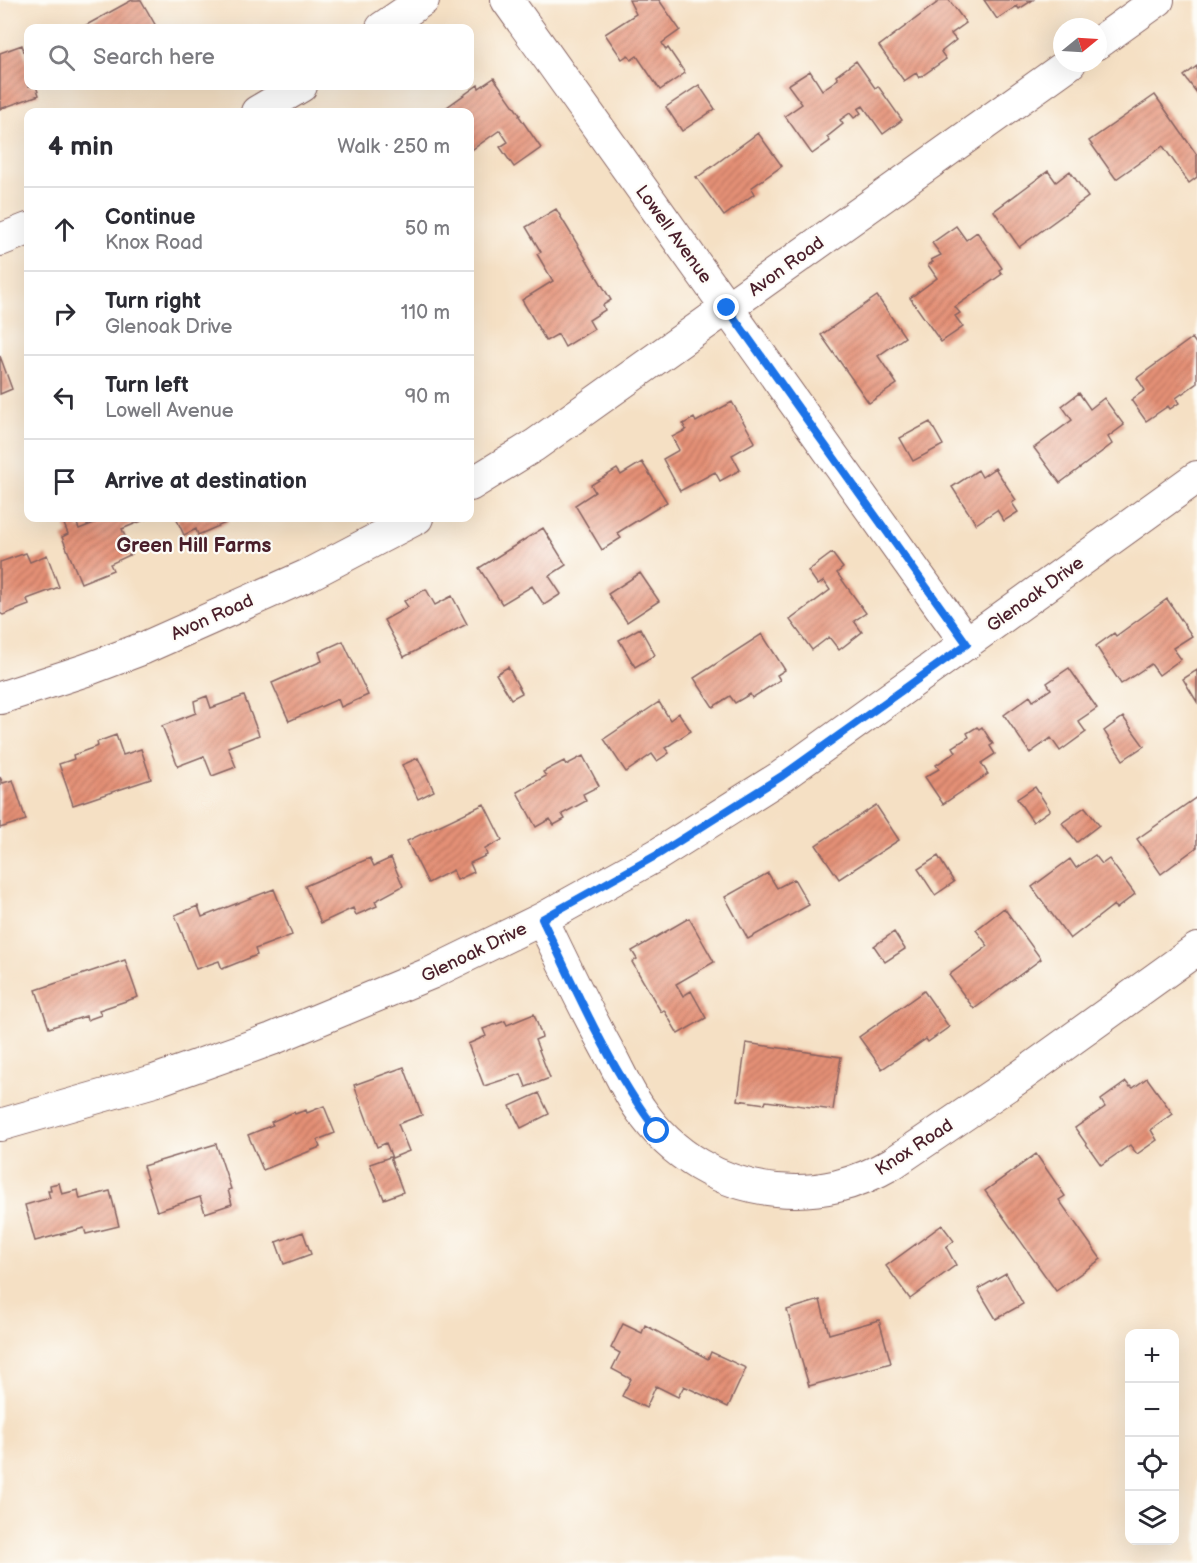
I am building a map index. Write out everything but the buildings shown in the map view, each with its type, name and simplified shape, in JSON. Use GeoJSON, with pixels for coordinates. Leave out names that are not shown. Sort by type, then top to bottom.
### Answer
{"type":"FeatureCollection","features":[{"type":"Feature","properties":{"kind":"street"},"geometry":{"type":"LineString","coordinates":[[388,24],[423,0]]}},
{"type":"Feature","properties":{"kind":"street","name":"Lowell Avenue"},"geometry":{"type":"LineString","coordinates":[[507,0],[967,644]]}},
{"type":"Feature","properties":{"kind":"street"},"geometry":{"type":"LineString","coordinates":[[1107,37],[1158,0]]}},
{"type":"Feature","properties":{"kind":"street","name":"Avon Road"},"geometry":{"type":"LineString","coordinates":[[474,483],[535,445],[1057,72]]}},
{"type":"Feature","properties":{"kind":"street"},"geometry":{"type":"LineString","coordinates":[[264,108],[294,90]]}},
{"type":"Feature","properties":{"kind":"street"},"geometry":{"type":"LineString","coordinates":[[0,240],[24,231]]}},
{"type":"Feature","properties":{"kind":"street","name":"Glenoak Drive"},"geometry":{"type":"LineString","coordinates":[[0,1125],[154,1081],[272,1039],[431,974],[542,919],[657,855],[782,776],[1197,477]]}},
{"type":"Feature","properties":{"kind":"street","name":"Avon Road"},"geometry":{"type":"LineString","coordinates":[[0,698],[144,648],[308,575],[409,522]]}},
{"type":"Feature","properties":{"kind":"street","name":"Knox Road"},"geometry":{"type":"LineString","coordinates":[[542,919],[591,1020],[639,1108],[657,1131],[685,1157],[717,1176],[755,1188],[796,1192],[836,1188],[873,1175],[893,1163],[1021,1076],[1197,949]]}},
{"type":"Feature","properties":{"kind":"district","name":"Green Hill Farms"},"geometry":{"type":"Point","coordinates":[194,545]}},
{"type":"Feature","properties":{"kind":"route"},"geometry":{"type":"LineString","coordinates":[[657,1131],[639,1108],[586,1010],[542,919],[657,855],[782,776],[967,644],[727,308]]}}]}
